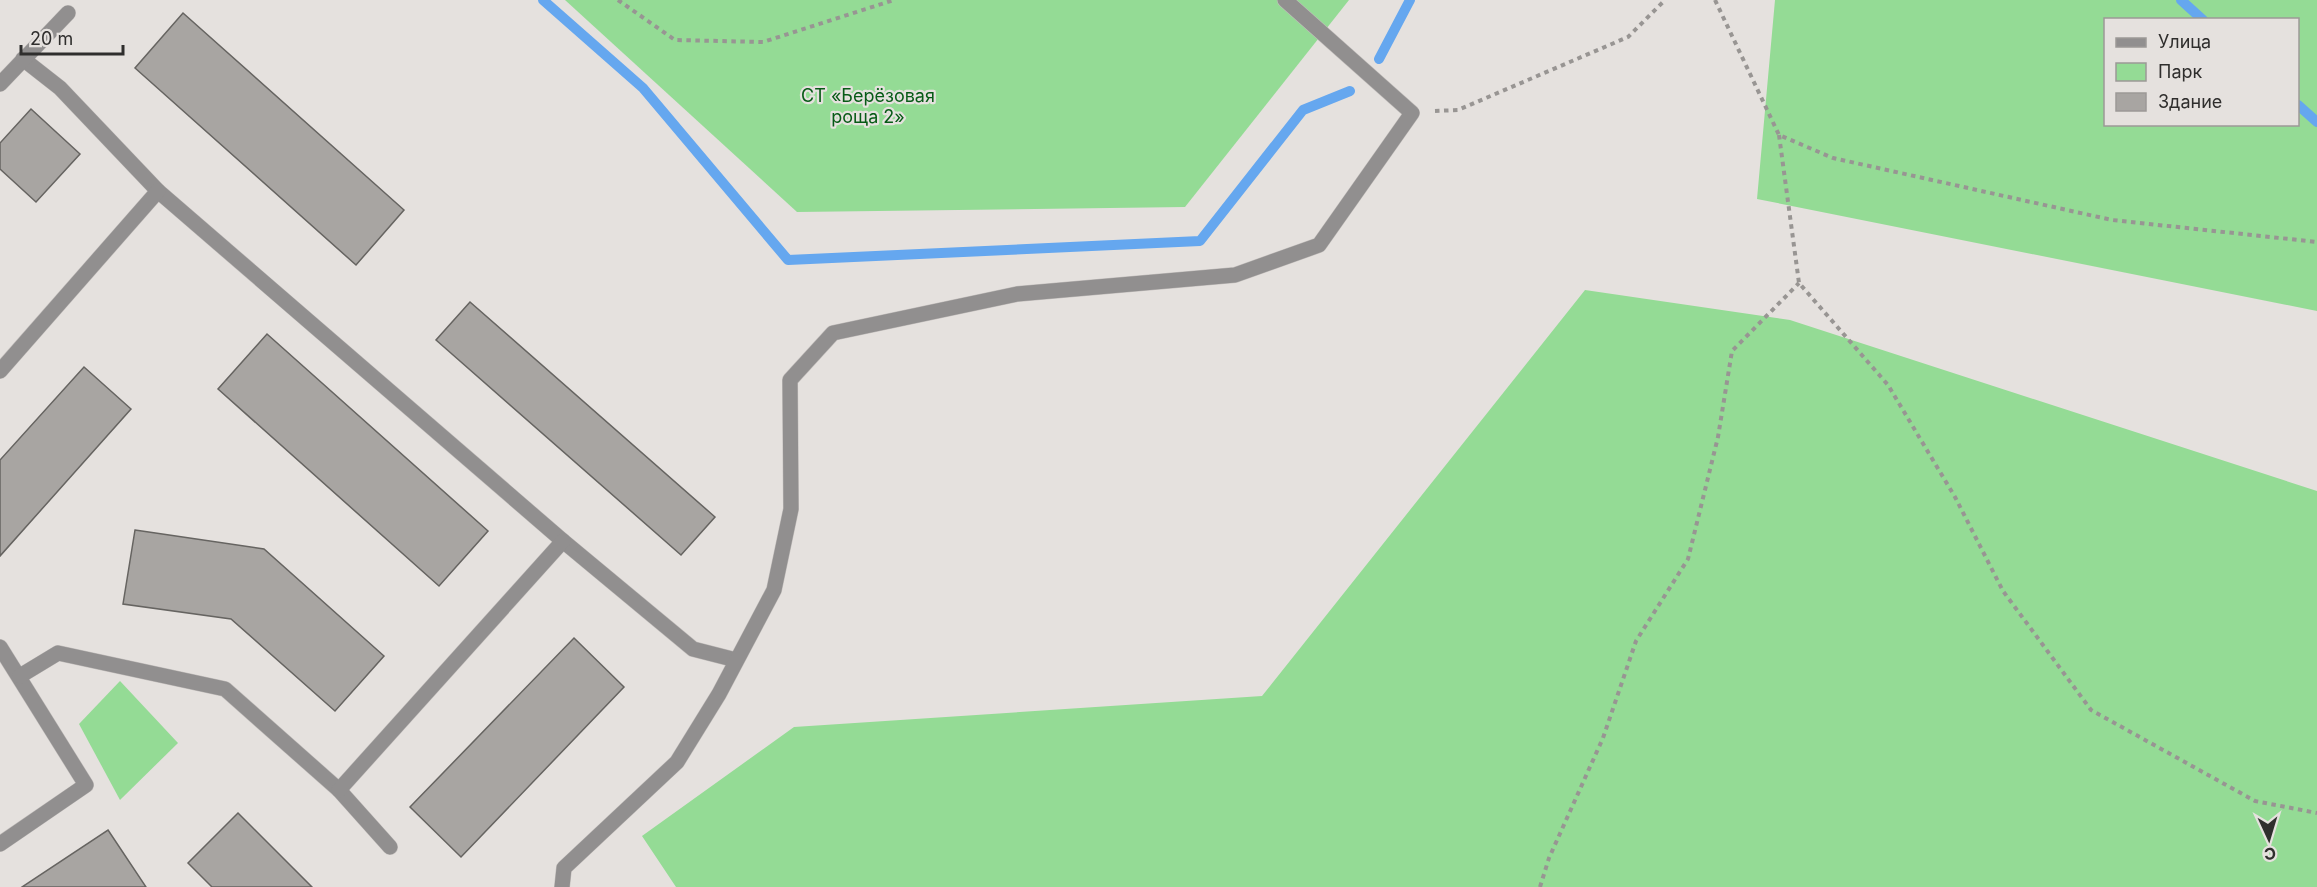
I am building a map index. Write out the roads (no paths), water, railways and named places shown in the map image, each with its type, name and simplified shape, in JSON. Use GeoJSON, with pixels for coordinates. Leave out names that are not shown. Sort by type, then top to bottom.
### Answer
{"type":"FeatureCollection","features":[{"type":"Feature","properties":{"kind":"lane"},"geometry":{"type":"LineString","coordinates":[[562,887],[564,868],[677,762],[719,694],[774,590],[790,509],[790,380],[833,333],[1017,294],[1236,275],[1319,245],[1412,113],[1285,0]]}},
{"type":"Feature","properties":{"kind":"lane"},"geometry":{"type":"LineString","coordinates":[[0,84],[68,13]]}},
{"type":"Feature","properties":{"kind":"lane"},"geometry":{"type":"LineString","coordinates":[[23,59],[60,88],[158,191],[563,541],[693,649],[736,660]]}},
{"type":"Feature","properties":{"kind":"lane"},"geometry":{"type":"LineString","coordinates":[[0,371],[158,191]]}},
{"type":"Feature","properties":{"kind":"lane"},"geometry":{"type":"LineString","coordinates":[[339,790],[563,541]]}},
{"type":"Feature","properties":{"kind":"lane"},"geometry":{"type":"LineString","coordinates":[[0,647],[86,785],[0,844]]}},
{"type":"Feature","properties":{"kind":"lane"},"geometry":{"type":"LineString","coordinates":[[20,676],[58,653],[225,688],[339,790],[390,847]]}},
{"type":"Feature","properties":{"kind":"waterway"},"geometry":{"type":"LineString","coordinates":[[543,0],[643,88],[788,260],[1200,241],[1303,110],[1350,91]]}},
{"type":"Feature","properties":{"kind":"waterway"},"geometry":{"type":"LineString","coordinates":[[1379,59],[1410,0]]}},
{"type":"Feature","properties":{"kind":"waterway"},"geometry":{"type":"LineString","coordinates":[[2181,0],[2201,18]]}},
{"type":"Feature","properties":{"kind":"waterway"},"geometry":{"type":"LineString","coordinates":[[2299,106],[2317,122]]}},
{"type":"Feature","properties":{"kind":"park label","name":"СТ «Берёзовая роща 2»"},"geometry":{"type":"Point","coordinates":[868,106]}}]}
